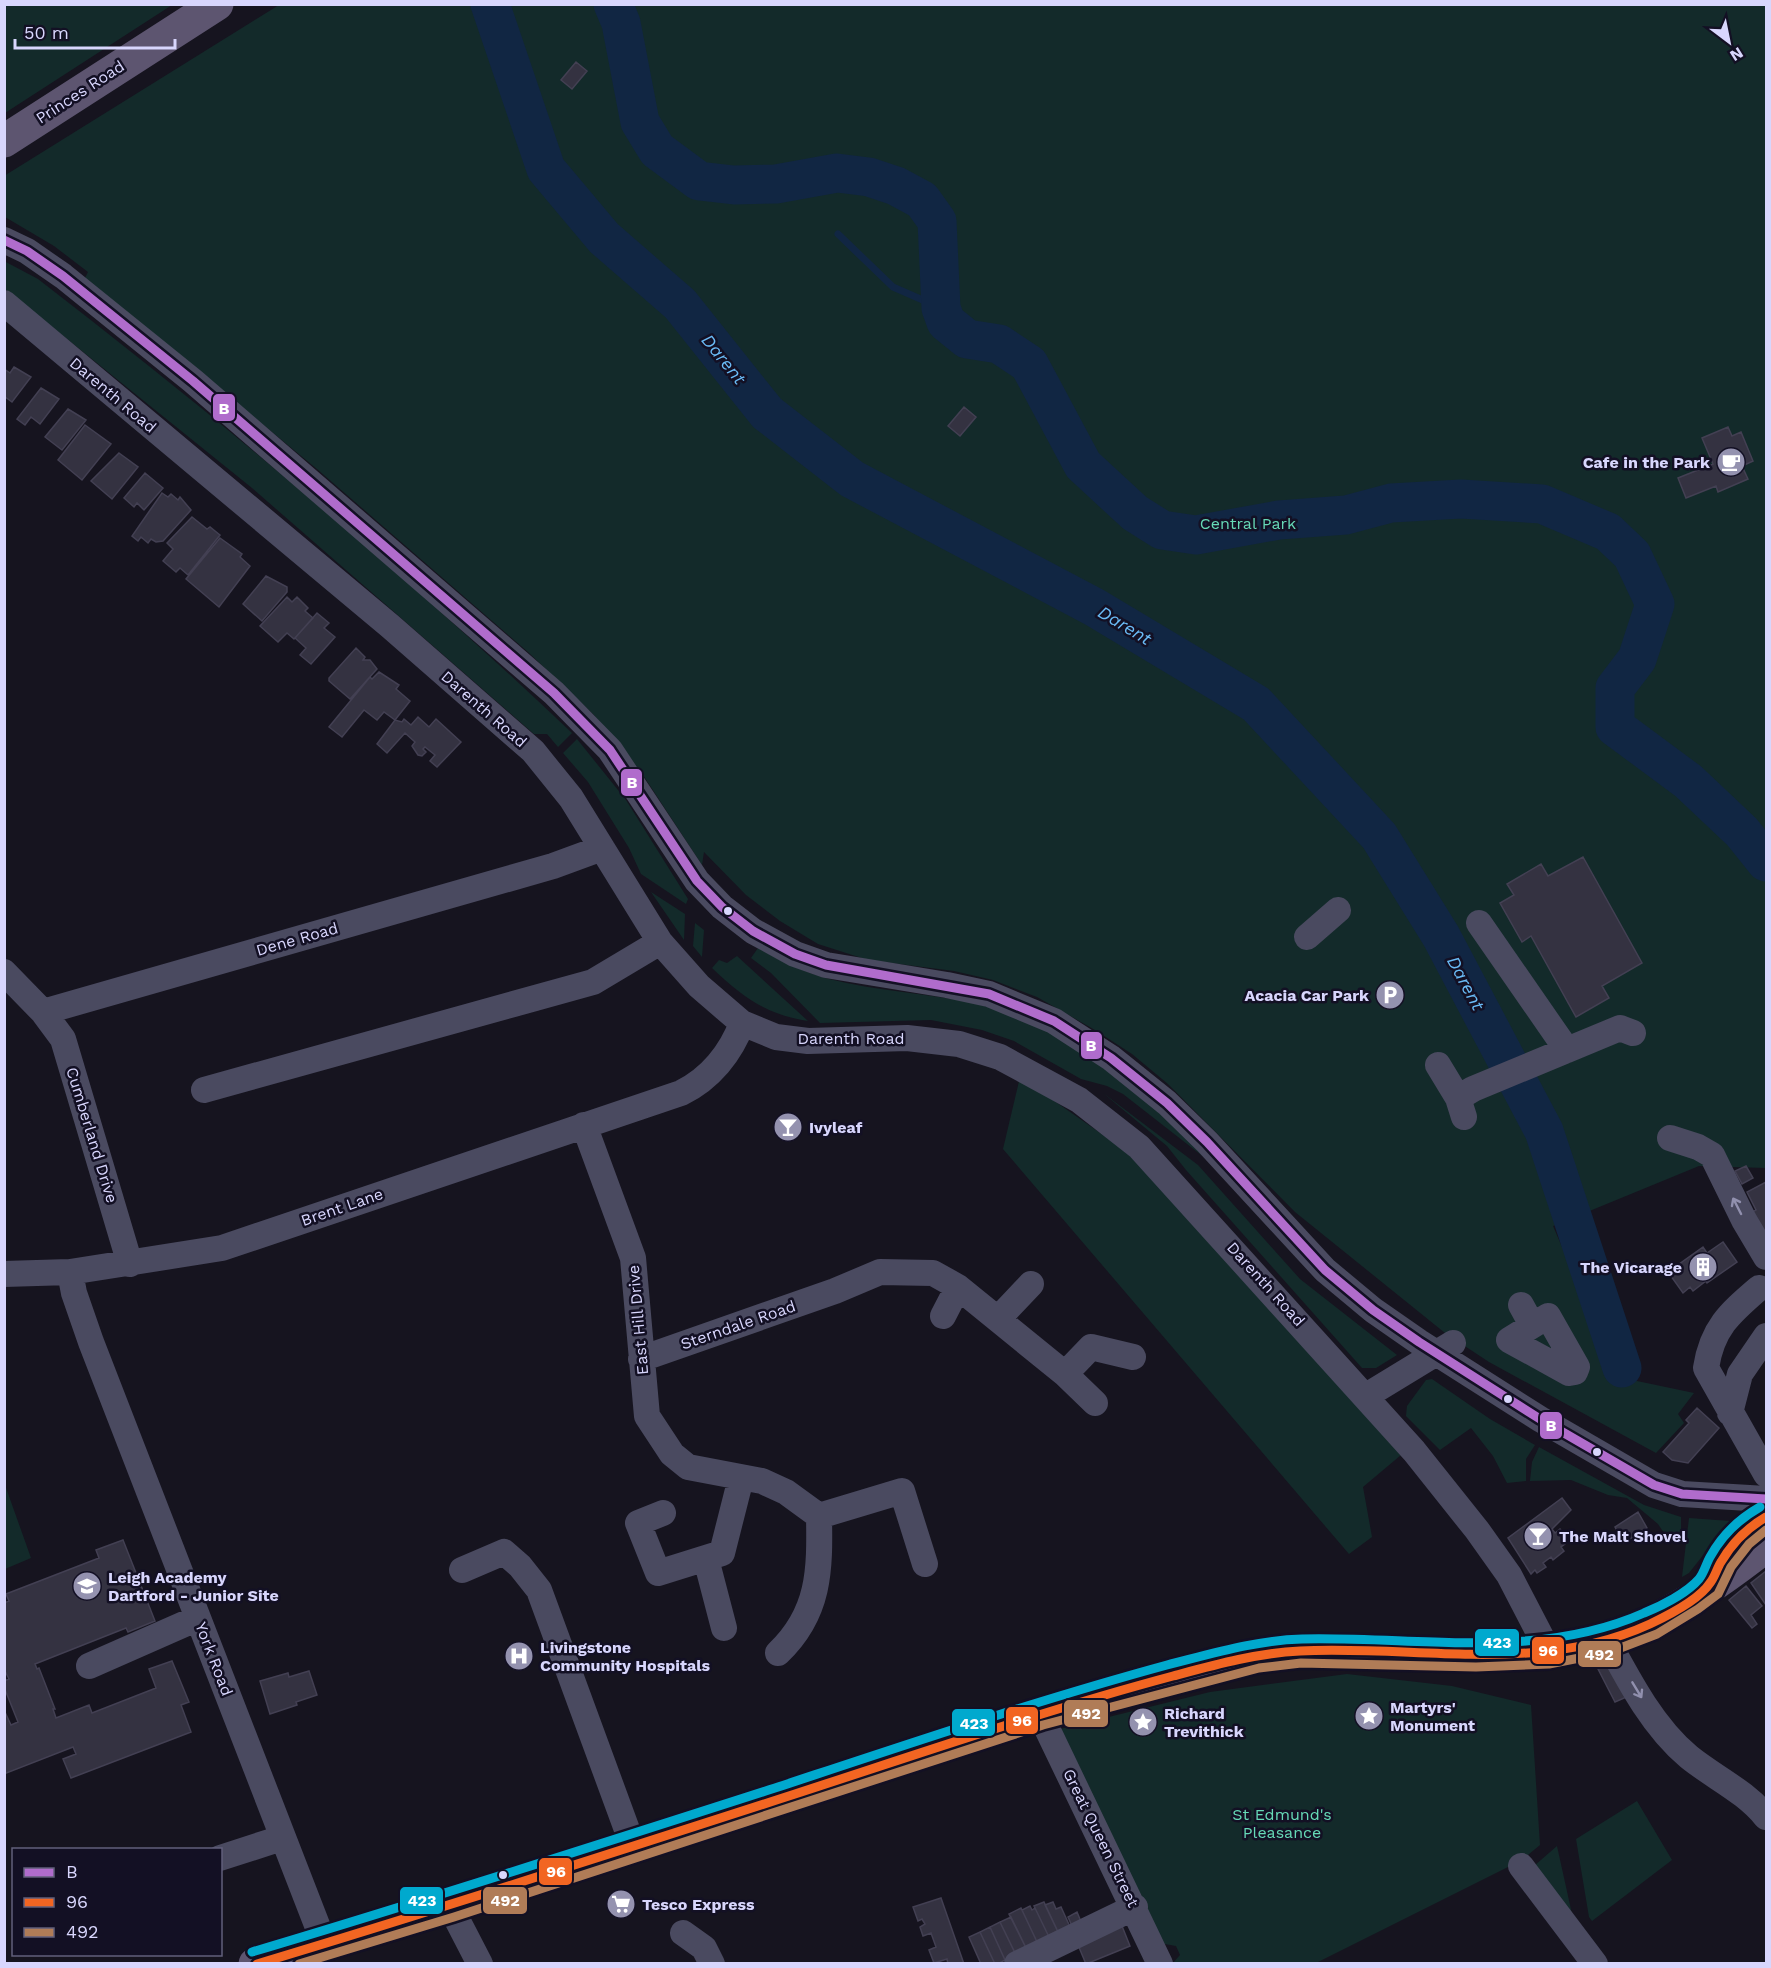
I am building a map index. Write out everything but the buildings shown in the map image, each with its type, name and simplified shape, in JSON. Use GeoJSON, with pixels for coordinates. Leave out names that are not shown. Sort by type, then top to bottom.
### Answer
{"type":"FeatureCollection","features":[{"type":"Feature","properties":{"kind":"main road","name":"Princes Road"},"geometry":{"type":"LineString","coordinates":[[4,141],[217,4]]}},
{"type":"Feature","properties":{"kind":"main road"},"geometry":{"type":"LineString","coordinates":[[1709,1586],[1721,1561],[1740,1536],[1750,1526],[1767,1517]]}},
{"type":"Feature","properties":{"kind":"main road"},"geometry":{"type":"LineString","coordinates":[[255,1964],[450,1906],[1040,1714],[1174,1676],[1268,1655],[1337,1650],[1442,1655],[1549,1652],[1607,1640],[1672,1612],[1767,1546]]}},
{"type":"Feature","properties":{"kind":"street"},"geometry":{"type":"LineString","coordinates":[[4,240],[27,251],[63,276],[185,374],[554,693],[610,750],[694,877],[722,908],[753,931],[807,959],[845,969],[989,994],[1029,1009],[1077,1035],[1140,1080],[1189,1122],[1325,1270],[1373,1310],[1444,1348],[1654,1485],[1683,1494],[1767,1499]]}},
{"type":"Feature","properties":{"kind":"street","name":"Darenth Road"},"geometry":{"type":"LineString","coordinates":[[4,303],[390,626],[533,751],[571,798],[660,942],[699,986],[742,1023],[776,1037],[808,1041],[907,1038],[958,1044],[999,1057],[1079,1100],[1140,1147],[1485,1524],[1549,1652]]}},
{"type":"Feature","properties":{"kind":"street","name":"Dene Road"},"geometry":{"type":"LineString","coordinates":[[43,1012],[553,866],[602,848]]}},
{"type":"Feature","properties":{"kind":"street"},"geometry":{"type":"LineString","coordinates":[[1307,937],[1338,910]]}},
{"type":"Feature","properties":{"kind":"street"},"geometry":{"type":"LineString","coordinates":[[1479,923],[1567,1050]]}},
{"type":"Feature","properties":{"kind":"street"},"geometry":{"type":"LineString","coordinates":[[204,1090],[593,982],[660,942]]}},
{"type":"Feature","properties":{"kind":"street"},"geometry":{"type":"LineString","coordinates":[[4,972],[43,1012]]}},
{"type":"Feature","properties":{"kind":"street","name":"Cumberland Drive"},"geometry":{"type":"LineString","coordinates":[[43,1012],[63,1039],[130,1264]]}},
{"type":"Feature","properties":{"kind":"street","name":"Brent Lane"},"geometry":{"type":"LineString","coordinates":[[4,1274],[70,1272],[222,1248],[681,1093],[699,1084],[720,1062],[742,1023]]}},
{"type":"Feature","properties":{"kind":"street"},"geometry":{"type":"LineString","coordinates":[[1438,1065],[1465,1101],[1543,1060],[1621,1028],[1633,1033]]}},
{"type":"Feature","properties":{"kind":"street","name":"East Hill Drive"},"geometry":{"type":"LineString","coordinates":[[584,1125],[633,1258],[647,1416],[672,1454],[688,1467],[741,1478]]}},
{"type":"Feature","properties":{"kind":"street"},"geometry":{"type":"LineString","coordinates":[[1670,1138],[1698,1147],[1712,1155],[1744,1220],[1767,1257]]}},
{"type":"Feature","properties":{"kind":"street","name":"York Road"},"geometry":{"type":"LineString","coordinates":[[70,1272],[91,1342],[324,1943]]}},
{"type":"Feature","properties":{"kind":"street","name":"Sterndale Road"},"geometry":{"type":"LineString","coordinates":[[641,1359],[835,1291],[880,1272],[933,1273],[958,1287],[998,1319],[1065,1374],[1095,1403]]}},
{"type":"Feature","properties":{"kind":"street"},"geometry":{"type":"LineString","coordinates":[[998,1319],[1031,1284]]}},
{"type":"Feature","properties":{"kind":"street"},"geometry":{"type":"LineString","coordinates":[[944,1316],[958,1287]]}},
{"type":"Feature","properties":{"kind":"street"},"geometry":{"type":"LineString","coordinates":[[1759,1288],[1727,1316],[1716,1330],[1706,1368],[1726,1391],[1767,1474]]}},
{"type":"Feature","properties":{"kind":"street"},"geometry":{"type":"LineString","coordinates":[[1726,1391],[1767,1336]]}},
{"type":"Feature","properties":{"kind":"street"},"geometry":{"type":"LineString","coordinates":[[1065,1374],[1091,1347],[1133,1357]]}},
{"type":"Feature","properties":{"kind":"street"},"geometry":{"type":"LineString","coordinates":[[1366,1396],[1444,1348]]}},
{"type":"Feature","properties":{"kind":"street"},"geometry":{"type":"LineString","coordinates":[[663,1514],[638,1523],[658,1573],[722,1553],[741,1478],[762,1480],[786,1492],[819,1516]]}},
{"type":"Feature","properties":{"kind":"street"},"geometry":{"type":"LineString","coordinates":[[819,1516],[902,1491],[925,1564]]}},
{"type":"Feature","properties":{"kind":"street"},"geometry":{"type":"LineString","coordinates":[[778,1653],[792,1640],[813,1605],[819,1516]]}},
{"type":"Feature","properties":{"kind":"street"},"geometry":{"type":"LineString","coordinates":[[462,1570],[504,1552],[520,1566],[539,1590],[633,1846]]}},
{"type":"Feature","properties":{"kind":"street"},"geometry":{"type":"LineString","coordinates":[[705,1558],[724,1628]]}},
{"type":"Feature","properties":{"kind":"street"},"geometry":{"type":"LineString","coordinates":[[89,1666],[198,1618]]}},
{"type":"Feature","properties":{"kind":"street"},"geometry":{"type":"LineString","coordinates":[[1607,1640],[1664,1733],[1690,1758],[1738,1790],[1767,1817]]}},
{"type":"Feature","properties":{"kind":"street","name":"Great Queen Street"},"geometry":{"type":"LineString","coordinates":[[1040,1714],[1135,1907],[1160,1964]]}},
{"type":"Feature","properties":{"kind":"street"},"geometry":{"type":"LineString","coordinates":[[222,1857],[282,1838]]}},
{"type":"Feature","properties":{"kind":"street"},"geometry":{"type":"LineString","coordinates":[[1521,1866],[1595,1964]]}},
{"type":"Feature","properties":{"kind":"street"},"geometry":{"type":"LineString","coordinates":[[450,1906],[480,1964]]}},
{"type":"Feature","properties":{"kind":"street"},"geometry":{"type":"LineString","coordinates":[[1017,1964],[1135,1907]]}},
{"type":"Feature","properties":{"kind":"street"},"geometry":{"type":"LineString","coordinates":[[683,1933],[704,1948],[712,1964]]}},
{"type":"Feature","properties":{"kind":"green space"},"geometry":{"type":"Polygon","coordinates":[[[5,4],[172,4],[172,5],[5,113],[5,4]]]}},
{"type":"Feature","properties":{"kind":"green space","name":"Central Park"},"geometry":{"type":"Polygon","coordinates":[[[279,5],[1766,5],[1766,1168],[1699,1166],[1553,1226],[1618,1377],[1694,1393],[1678,1414],[1684,1423],[1656,1453],[1489,1362],[1445,1333],[1295,1212],[1168,1084],[1132,1054],[1095,1030],[1037,997],[993,980],[954,971],[868,960],[818,944],[780,921],[746,895],[704,852],[702,865],[645,778],[594,715],[528,652],[317,469],[85,278],[88,272],[54,246],[5,217],[4,176],[279,5]]]}},
{"type":"Feature","properties":{"kind":"green space"},"geometry":{"type":"Polygon","coordinates":[[[4,261],[38,279],[107,332],[311,499],[444,615],[572,733],[558,747],[547,734],[534,734],[252,488],[5,289],[4,261]]]}},
{"type":"Feature","properties":{"kind":"green space"},"geometry":{"type":"Polygon","coordinates":[[[577,739],[626,800],[688,899],[686,904],[641,874],[629,848],[588,782],[563,753],[577,739]]]}},
{"type":"Feature","properties":{"kind":"green space"},"geometry":{"type":"Polygon","coordinates":[[[651,892],[685,914],[684,940],[651,892]]]}},
{"type":"Feature","properties":{"kind":"green space"},"geometry":{"type":"Polygon","coordinates":[[[695,923],[704,930],[702,957],[693,946],[695,923]]]}},
{"type":"Feature","properties":{"kind":"green space"},"geometry":{"type":"Polygon","coordinates":[[[758,948],[793,966],[829,979],[973,1003],[1007,1013],[1039,1027],[1100,1063],[1128,1085],[1155,1108],[1205,1158],[1123,1094],[1107,1086],[1081,1079],[1014,1041],[982,1030],[931,1020],[820,1023],[771,973],[751,958],[758,948]]]}},
{"type":"Feature","properties":{"kind":"green space"},"geometry":{"type":"Polygon","coordinates":[[[737,956],[808,1021],[779,1014],[756,1003],[734,988],[712,968],[719,960],[727,963],[737,956]]]}},
{"type":"Feature","properties":{"kind":"green space"},"geometry":{"type":"Polygon","coordinates":[[[1020,1077],[1126,1151],[1401,1455],[1363,1487],[1372,1537],[1349,1554],[1003,1149],[1020,1077]]]}},
{"type":"Feature","properties":{"kind":"green space"},"geometry":{"type":"Polygon","coordinates":[[[1103,1093],[1198,1165],[1300,1279],[1397,1355],[1376,1368],[1362,1368],[1167,1146],[1103,1093]]]}},
{"type":"Feature","properties":{"kind":"green space"},"geometry":{"type":"Polygon","coordinates":[[[1432,1379],[1490,1419],[1535,1445],[1526,1459],[1526,1481],[1507,1483],[1493,1456],[1471,1428],[1440,1450],[1406,1416],[1407,1406],[1426,1380],[1432,1379]]]}},
{"type":"Feature","properties":{"kind":"green space"},"geometry":{"type":"Polygon","coordinates":[[[1539,1447],[1644,1505],[1681,1517],[1681,1532],[1664,1533],[1658,1524],[1627,1498],[1608,1495],[1571,1480],[1530,1481],[1532,1462],[1539,1447]]]}},
{"type":"Feature","properties":{"kind":"green space"},"geometry":{"type":"Polygon","coordinates":[[[5,1485],[31,1558],[4,1569],[5,1485]]]}},
{"type":"Feature","properties":{"kind":"green space"},"geometry":{"type":"Polygon","coordinates":[[[1689,1518],[1730,1521],[1689,1573],[1682,1577],[1689,1518]]]}},
{"type":"Feature","properties":{"kind":"green space","name":"St Edmund's Pleasance"},"geometry":{"type":"Polygon","coordinates":[[[1347,1674],[1452,1686],[1531,1705],[1540,1845],[1522,1860],[1316,1963],[1173,1963],[1180,1955],[1176,1946],[1159,1943],[1060,1729],[1210,1692],[1347,1674]]]}},
{"type":"Feature","properties":{"kind":"green space"},"geometry":{"type":"Polygon","coordinates":[[[1637,1801],[1672,1860],[1592,1921],[1589,1917],[1576,1839],[1637,1801]]]}},
{"type":"Feature","properties":{"kind":"green space"},"geometry":{"type":"Polygon","coordinates":[[[1557,1846],[1572,1914],[1534,1866],[1557,1846]]]}},
{"type":"Feature","properties":{"kind":"waterway","name":"Darent"},"geometry":{"type":"LineString","coordinates":[[490,4],[546,169],[604,238],[680,304],[767,413],[852,479],[1094,607],[1256,704],[1379,836],[1441,936],[1544,1131],[1622,1368]]}},
{"type":"Feature","properties":{"kind":"waterway","name":"Darent"},"geometry":{"type":"LineString","coordinates":[[613,4],[621,23],[640,122],[657,150],[699,181],[734,185],[776,184],[837,173],[869,177],[896,186],[922,200],[937,221],[941,308],[946,322],[967,339],[999,344],[1029,364],[1083,465],[1135,513],[1162,530],[1196,535],[1279,520],[1346,515],[1391,503],[1461,499],[1542,504],[1608,532],[1632,555],[1655,604],[1637,659],[1615,688],[1615,727],[1688,781],[1742,832],[1766,862]]}},
{"type":"Feature","properties":{"kind":"waterway"},"geometry":{"type":"LineString","coordinates":[[838,234],[893,287],[941,308]]}},
{"type":"Feature","properties":{"kind":"transit line","name":"B"},"geometry":{"type":"LineString","coordinates":[[4,240],[27,251],[63,276],[193,381],[554,693],[610,750],[697,881],[722,907],[753,931],[795,954],[826,965],[989,994],[1054,1021],[1111,1058],[1167,1103],[1207,1142],[1325,1270],[1373,1310],[1419,1342],[1540,1419],[1654,1485],[1682,1494],[1766,1499]]}},
{"type":"Feature","properties":{"kind":"transit line","name":"423"},"geometry":{"type":"LineString","coordinates":[[252,1952],[579,1851],[1019,1708],[1217,1652],[1268,1642],[1302,1639],[1518,1642],[1561,1637],[1603,1628],[1651,1610],[1688,1589],[1701,1577],[1710,1557],[1726,1535],[1738,1522],[1760,1507]]}},
{"type":"Feature","properties":{"kind":"transit line","name":"96"},"geometry":{"type":"LineString","coordinates":[[257,1964],[392,1923],[1031,1717],[1220,1664],[1268,1654],[1300,1651],[1521,1653],[1565,1649],[1608,1640],[1650,1624],[1699,1595],[1712,1581],[1721,1562],[1735,1542],[1766,1517]]}},
{"type":"Feature","properties":{"kind":"transit line","name":"492"},"geometry":{"type":"LineString","coordinates":[[299,1964],[454,1917],[1043,1725],[1259,1668],[1301,1663],[1476,1667],[1549,1664],[1610,1652],[1657,1634],[1718,1594],[1731,1567],[1749,1544],[1766,1530]]}},
{"type":"Feature","properties":{"kind":"place","name":"Cafe in the Park"},"geometry":{"type":"Point","coordinates":[1731,462]}},
{"type":"Feature","properties":{"kind":"place","name":"Acacia Car Park"},"geometry":{"type":"Point","coordinates":[1390,995]}},
{"type":"Feature","properties":{"kind":"place","name":"Ivyleaf"},"geometry":{"type":"Point","coordinates":[788,1127]}},
{"type":"Feature","properties":{"kind":"place","name":"The Vicarage"},"geometry":{"type":"Point","coordinates":[1703,1267]}},
{"type":"Feature","properties":{"kind":"place","name":"The Malt Shovel"},"geometry":{"type":"Point","coordinates":[1538,1536]}},
{"type":"Feature","properties":{"kind":"place","name":"Leigh Academy Dartford - Junior Site"},"geometry":{"type":"Point","coordinates":[87,1586]}},
{"type":"Feature","properties":{"kind":"place","name":"Livingstone Community Hospitals"},"geometry":{"type":"Point","coordinates":[519,1656]}},
{"type":"Feature","properties":{"kind":"place","name":"Martyrs' Monument"},"geometry":{"type":"Point","coordinates":[1369,1716]}},
{"type":"Feature","properties":{"kind":"place","name":"Richard Trevithick"},"geometry":{"type":"Point","coordinates":[1143,1722]}},
{"type":"Feature","properties":{"kind":"place","name":"Tesco Express"},"geometry":{"type":"Point","coordinates":[621,1904]}}]}
